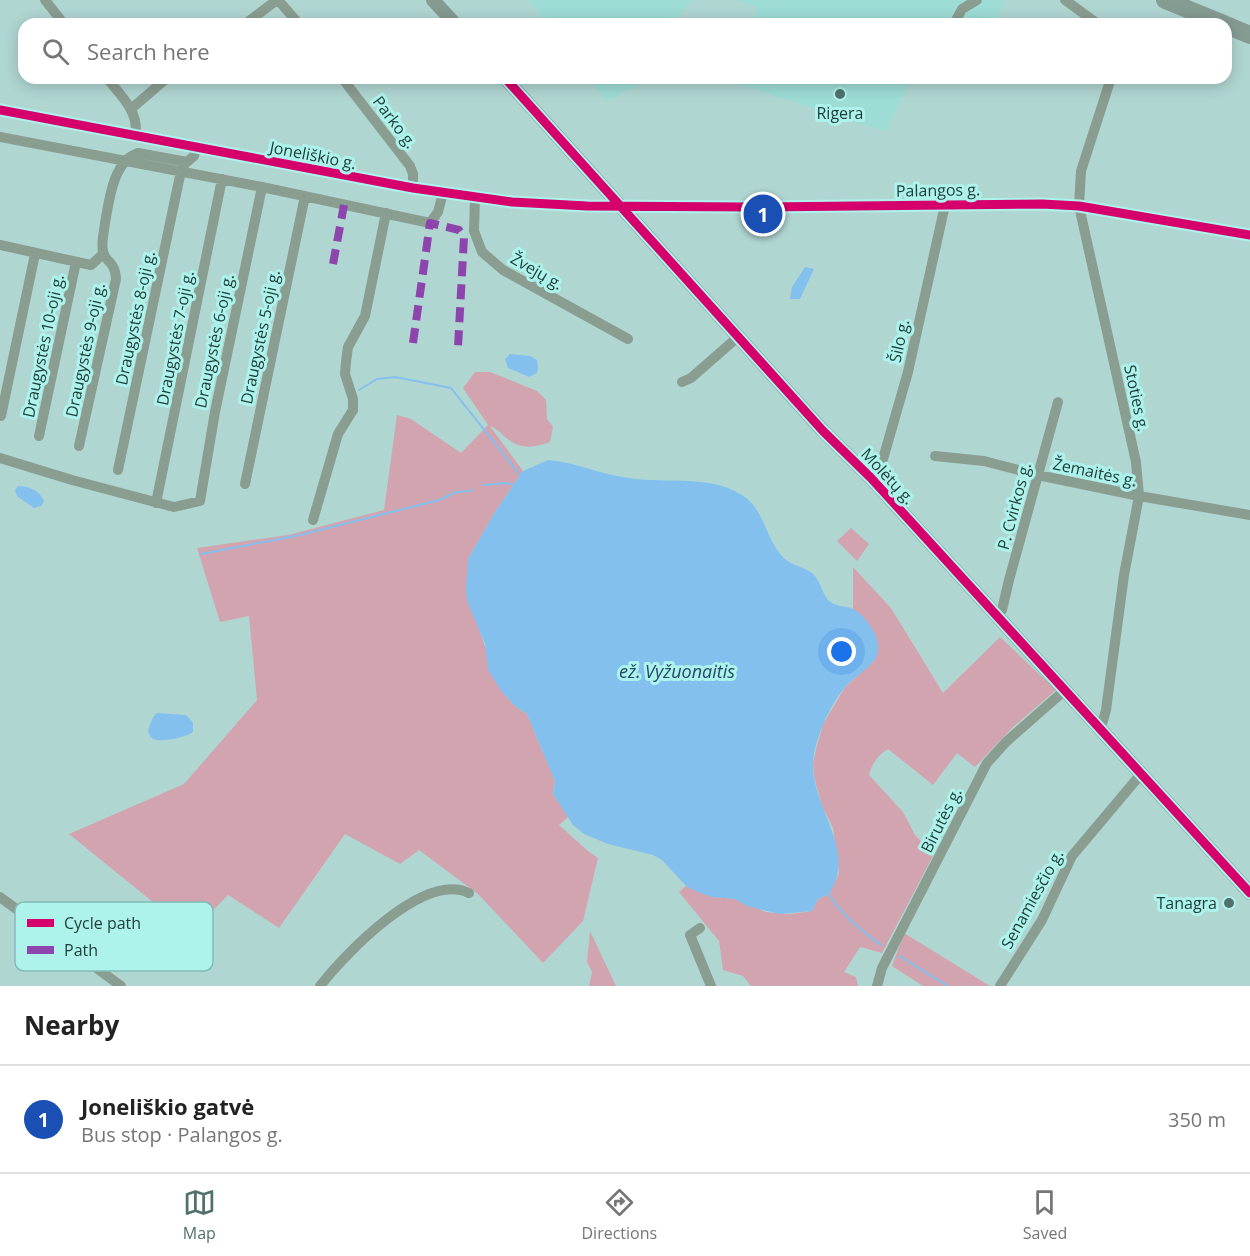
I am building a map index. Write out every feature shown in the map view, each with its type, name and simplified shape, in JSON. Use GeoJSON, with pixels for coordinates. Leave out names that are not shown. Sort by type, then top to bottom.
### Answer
{"type":"FeatureCollection","features":[{"type":"Feature","properties":{"kind":"highway"},"geometry":{"type":"LineString","coordinates":[[1165,0],[1210,18]]}},
{"type":"Feature","properties":{"kind":"highway"},"geometry":{"type":"LineString","coordinates":[[1232,27],[1250,36]]}},
{"type":"Feature","properties":{"kind":"street"},"geometry":{"type":"LineString","coordinates":[[45,0],[59,18]]}},
{"type":"Feature","properties":{"kind":"street"},"geometry":{"type":"LineString","coordinates":[[253,18],[278,0],[293,18]]}},
{"type":"Feature","properties":{"kind":"street"},"geometry":{"type":"LineString","coordinates":[[434,0],[450,18]]}},
{"type":"Feature","properties":{"kind":"street"},"geometry":{"type":"LineString","coordinates":[[957,18],[962,9],[977,0]]}},
{"type":"Feature","properties":{"kind":"street"},"geometry":{"type":"LineString","coordinates":[[1065,0],[1090,18]]}},
{"type":"Feature","properties":{"kind":"street"},"geometry":{"type":"LineString","coordinates":[[111,84],[131,109],[136,121],[135,135]]}},
{"type":"Feature","properties":{"kind":"street"},"geometry":{"type":"LineString","coordinates":[[131,109],[161,84]]}},
{"type":"Feature","properties":{"kind":"street","name":"Parko g."},"geometry":{"type":"LineString","coordinates":[[347,84],[410,166],[414,174],[413,188]]}},
{"type":"Feature","properties":{"kind":"street","name":"Molėtų g."},"geometry":{"type":"LineString","coordinates":[[510,84],[823,431],[871,478],[1250,893]]}},
{"type":"Feature","properties":{"kind":"street","name":"Stoties g."},"geometry":{"type":"LineString","coordinates":[[1098,728],[1106,711],[1124,575],[1139,496],[1136,462],[1079,206],[1081,171],[1109,84]]}},
{"type":"Feature","properties":{"kind":"street","name":"Joneliškio g."},"geometry":{"type":"LineString","coordinates":[[0,110],[475,198],[543,205],[623,207]]}},
{"type":"Feature","properties":{"kind":"street"},"geometry":{"type":"LineString","coordinates":[[0,137],[126,160],[184,167],[222,179],[430,223],[438,212],[443,193]]}},
{"type":"Feature","properties":{"kind":"street","name":"Draugystės 8-oji g."},"geometry":{"type":"LineString","coordinates":[[118,470],[184,167],[194,156],[196,147]]}},
{"type":"Feature","properties":{"kind":"street"},"geometry":{"type":"LineString","coordinates":[[0,244],[35,254],[91,265],[103,254],[102,242],[111,187],[126,160]]}},
{"type":"Feature","properties":{"kind":"street","name":"Draugystės 7-oji g."},"geometry":{"type":"LineString","coordinates":[[156,503],[222,179]]}},
{"type":"Feature","properties":{"kind":"street","name":"Draugystės 6-oji g."},"geometry":{"type":"LineString","coordinates":[[156,503],[174,507],[200,501],[215,412],[262,187]]}},
{"type":"Feature","properties":{"kind":"street","name":"Draugystės 5-oji g."},"geometry":{"type":"LineString","coordinates":[[245,484],[305,196]]}},
{"type":"Feature","properties":{"kind":"street","name":"Žvejų g."},"geometry":{"type":"LineString","coordinates":[[475,198],[474,231],[482,252],[503,270],[628,339]]}},
{"type":"Feature","properties":{"kind":"street","name":"Palangos g."},"geometry":{"type":"LineString","coordinates":[[623,207],[1042,204],[1079,206],[1250,235]]}},
{"type":"Feature","properties":{"kind":"street","name":"Šilo g."},"geometry":{"type":"LineString","coordinates":[[871,478],[883,459],[908,372],[945,205]]}},
{"type":"Feature","properties":{"kind":"street"},"geometry":{"type":"LineString","coordinates":[[313,520],[335,441],[353,410],[353,399],[345,374],[348,347],[366,316],[386,213]]}},
{"type":"Feature","properties":{"kind":"street"},"geometry":{"type":"LineString","coordinates":[[1,417],[35,254]]}},
{"type":"Feature","properties":{"kind":"street","name":"Draugystės 9-oji g."},"geometry":{"type":"LineString","coordinates":[[80,446],[116,279],[115,267],[103,254]]}},
{"type":"Feature","properties":{"kind":"street","name":"Draugystės 10-oji g."},"geometry":{"type":"LineString","coordinates":[[39,436],[76,262]]}},
{"type":"Feature","properties":{"kind":"street"},"geometry":{"type":"LineString","coordinates":[[682,382],[691,378],[739,336]]}},
{"type":"Feature","properties":{"kind":"street","name":"P. Cvirkos g."},"geometry":{"type":"LineString","coordinates":[[996,616],[1002,610],[1058,402]]}},
{"type":"Feature","properties":{"kind":"street","name":"Žemaitės g."},"geometry":{"type":"LineString","coordinates":[[935,456],[984,461],[1139,496],[1250,515]]}},
{"type":"Feature","properties":{"kind":"street"},"geometry":{"type":"LineString","coordinates":[[0,458],[156,503]]}},
{"type":"Feature","properties":{"kind":"street","name":"Birutės g."},"geometry":{"type":"LineString","coordinates":[[877,986],[882,968],[987,764],[1006,742],[1064,691]]}},
{"type":"Feature","properties":{"kind":"street","name":"Senamiesčio g."},"geometry":{"type":"LineString","coordinates":[[1000,986],[1042,920],[1072,856],[1141,774]]}},
{"type":"Feature","properties":{"kind":"street"},"geometry":{"type":"LineString","coordinates":[[320,986],[357,945],[413,900],[437,890],[450,888],[469,893]]}},
{"type":"Feature","properties":{"kind":"street"},"geometry":{"type":"LineString","coordinates":[[0,897],[15,908]]}},
{"type":"Feature","properties":{"kind":"street"},"geometry":{"type":"LineString","coordinates":[[700,928],[690,935],[711,986]]}},
{"type":"Feature","properties":{"kind":"street"},"geometry":{"type":"LineString","coordinates":[[101,971],[121,986]]}},
{"type":"Feature","properties":{"kind":"shaded area"},"geometry":{"type":"Polygon","coordinates":[[[528,0],[692,0],[677,18],[542,18],[528,0]]]}},
{"type":"Feature","properties":{"kind":"shaded area"},"geometry":{"type":"Polygon","coordinates":[[[737,0],[1005,0],[998,18],[752,18],[758,8],[737,0]]]}},
{"type":"Feature","properties":{"kind":"shaded area"},"geometry":{"type":"Polygon","coordinates":[[[593,84],[639,84],[607,102],[593,84]]]}},
{"type":"Feature","properties":{"kind":"shaded area"},"geometry":{"type":"Polygon","coordinates":[[[738,84],[909,84],[886,132],[738,84]]]}},
{"type":"Feature","properties":{"kind":"shaded area"},"geometry":{"type":"Polygon","coordinates":[[[475,372],[490,372],[537,391],[546,400],[547,419],[553,427],[550,442],[529,447],[514,443],[490,426],[523,471],[495,512],[468,559],[478,625],[487,653],[502,692],[515,706],[527,714],[555,781],[553,794],[568,817],[559,825],[598,858],[583,921],[543,963],[478,894],[419,850],[400,864],[345,834],[279,928],[228,895],[213,910],[213,902],[153,902],[69,834],[184,784],[257,700],[249,616],[220,622],[197,548],[288,535],[384,510],[397,415],[411,419],[461,453],[488,425],[463,388],[475,372]]]}},
{"type":"Feature","properties":{"kind":"shaded area"},"geometry":{"type":"Polygon","coordinates":[[[851,528],[869,544],[857,561],[837,541],[851,528]]]}},
{"type":"Feature","properties":{"kind":"shaded area"},"geometry":{"type":"Polygon","coordinates":[[[853,567],[891,608],[943,693],[1000,637],[1056,690],[1012,728],[975,767],[957,753],[933,785],[888,749],[881,754],[869,775],[903,812],[915,835],[934,854],[882,953],[860,947],[844,972],[856,977],[858,986],[751,986],[743,976],[723,970],[719,941],[679,892],[686,886],[712,897],[735,899],[766,912],[789,914],[812,911],[818,899],[829,894],[839,873],[833,828],[822,806],[814,777],[813,763],[823,724],[845,687],[874,661],[863,619],[853,609],[853,567]]]}},
{"type":"Feature","properties":{"kind":"shaded area"},"geometry":{"type":"Polygon","coordinates":[[[590,931],[616,986],[589,986],[592,972],[587,962],[590,931]]]}},
{"type":"Feature","properties":{"kind":"shaded area"},"geometry":{"type":"Polygon","coordinates":[[[904,933],[990,986],[923,986],[892,966],[904,933]]]}},
{"type":"Feature","properties":{"kind":"water"},"geometry":{"type":"Polygon","coordinates":[[[805,267],[814,269],[800,299],[790,299],[792,287],[805,267]]]}},
{"type":"Feature","properties":{"kind":"water"},"geometry":{"type":"Polygon","coordinates":[[[510,354],[530,356],[537,360],[537,373],[529,377],[508,368],[505,359],[510,354]]]}},
{"type":"Feature","properties":{"kind":"water","name":"ež. Vyžuonaitis"},"geometry":{"type":"Polygon","coordinates":[[[548,460],[638,479],[714,484],[742,495],[760,515],[776,548],[784,558],[812,573],[828,600],[853,609],[871,626],[877,639],[877,655],[870,665],[846,686],[834,702],[816,744],[813,764],[815,781],[832,829],[839,861],[837,878],[829,894],[818,899],[812,911],[779,914],[747,906],[735,899],[712,897],[695,891],[686,886],[662,860],[653,855],[608,844],[584,834],[573,825],[553,794],[555,781],[527,714],[515,706],[502,692],[488,670],[485,644],[467,601],[466,587],[468,559],[495,512],[523,471],[548,460]]]}},
{"type":"Feature","properties":{"kind":"water"},"geometry":{"type":"Polygon","coordinates":[[[18,486],[37,492],[44,501],[41,506],[34,508],[17,496],[15,490],[18,486]]]}},
{"type":"Feature","properties":{"kind":"water"},"geometry":{"type":"Polygon","coordinates":[[[157,713],[186,715],[193,723],[193,732],[173,739],[153,739],[148,730],[157,713]]]}},
{"type":"Feature","properties":{"kind":"waterway"},"geometry":{"type":"LineString","coordinates":[[359,390],[377,379],[395,377],[451,388],[520,475]]}},
{"type":"Feature","properties":{"kind":"waterway"},"geometry":{"type":"LineString","coordinates":[[483,485],[506,483],[515,485]]}},
{"type":"Feature","properties":{"kind":"waterway"},"geometry":{"type":"LineString","coordinates":[[201,554],[300,535],[439,500],[456,492],[472,489]]}},
{"type":"Feature","properties":{"kind":"waterway"},"geometry":{"type":"LineString","coordinates":[[829,894],[846,916],[881,945]]}},
{"type":"Feature","properties":{"kind":"waterway"},"geometry":{"type":"LineString","coordinates":[[899,956],[948,986]]}},
{"type":"Feature","properties":{"kind":"marked path"},"geometry":{"type":"LineString","coordinates":[[333,264],[344,205]]}},
{"type":"Feature","properties":{"kind":"marked path"},"geometry":{"type":"LineString","coordinates":[[413,343],[430,223],[459,230],[464,237],[458,347]]}},
{"type":"Feature","properties":{"kind":"cycle path"},"geometry":{"type":"LineString","coordinates":[[510,84],[823,431],[871,478],[1250,893]]}},
{"type":"Feature","properties":{"kind":"cycle path"},"geometry":{"type":"LineString","coordinates":[[0,110],[413,188],[512,202],[587,206],[750,207],[1042,204],[1079,206],[1250,235]]}},
{"type":"Feature","properties":{"kind":"place","name":"Rigera"},"geometry":{"type":"Point","coordinates":[840,94]}},
{"type":"Feature","properties":{"kind":"place","name":"Joneliškio gatvė"},"geometry":{"type":"Point","coordinates":[763,214]}},
{"type":"Feature","properties":{"kind":"place","name":"Tanagra"},"geometry":{"type":"Point","coordinates":[1229,903]}}]}
